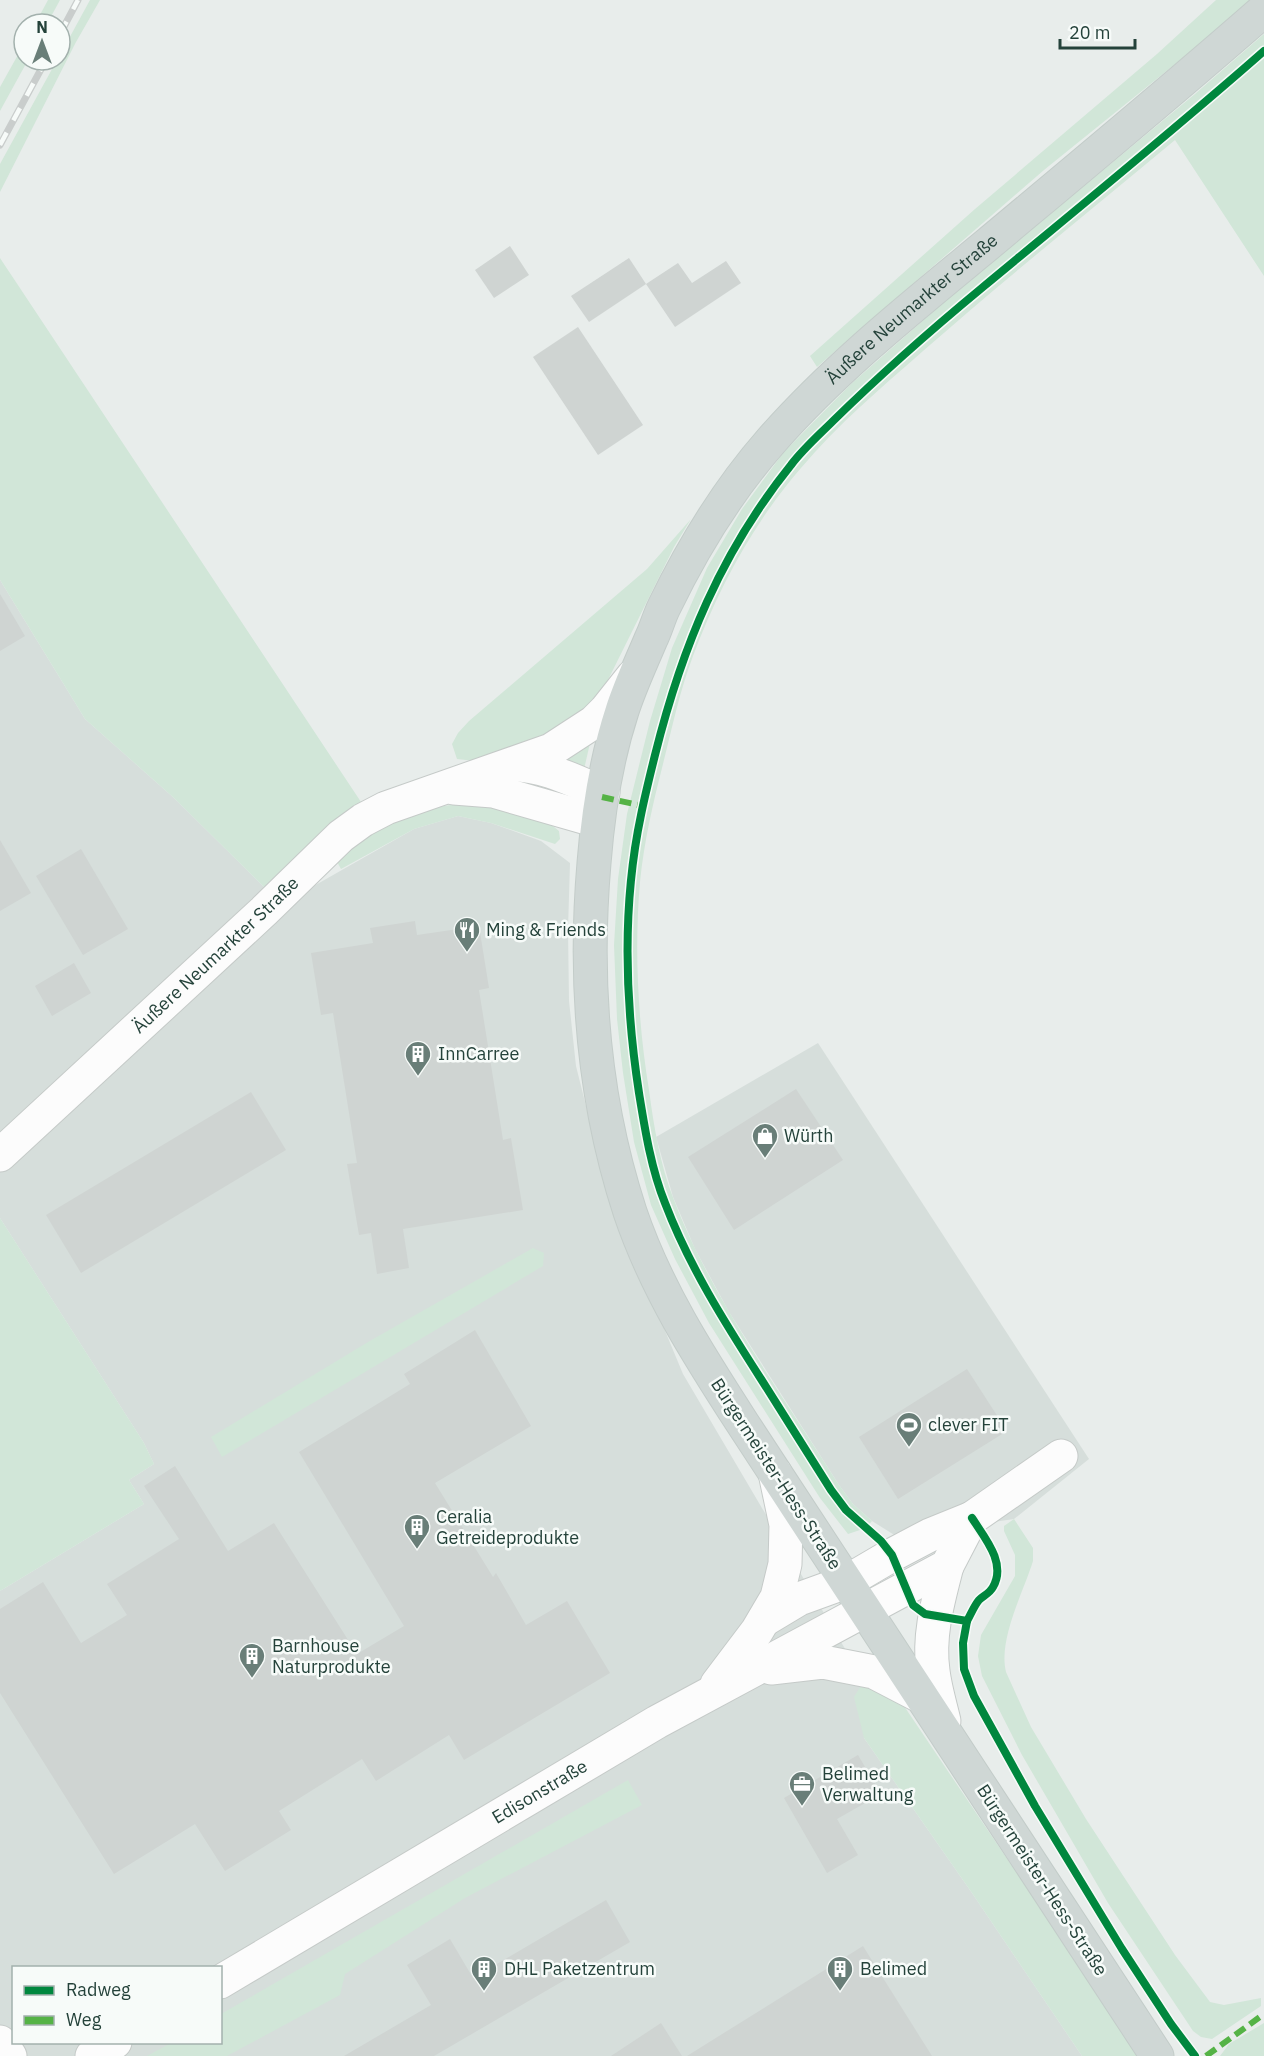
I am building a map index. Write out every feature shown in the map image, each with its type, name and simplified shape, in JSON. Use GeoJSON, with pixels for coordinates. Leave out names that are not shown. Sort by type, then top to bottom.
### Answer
{"type":"FeatureCollection","features":[{"type":"Feature","properties":{"kind":"main road","name":"Äußere Neumarkter Straße"},"geometry":{"type":"LineString","coordinates":[[600,807],[621,713],[663,609],[709,526],[769,443],[840,372],[925,296],[1184,81],[1264,10]]}},
{"type":"Feature","properties":{"kind":"main road","name":"Bürgermeister-Hess-Straße"},"geometry":{"type":"LineString","coordinates":[[600,807],[590,934],[590,996],[596,1056],[612,1146],[630,1212],[661,1285],[684,1332],[1156,2056]]}},
{"type":"Feature","properties":{"kind":"street","name":"Äußere Neumarkter Straße"},"geometry":{"type":"LineString","coordinates":[[0,1155],[264,911],[341,836],[363,820],[386,808],[551,750],[583,731],[606,710],[636,672]]}},
{"type":"Feature","properties":{"kind":"street","name":"Äußere Neumarkter Straße"},"geometry":{"type":"LineString","coordinates":[[510,765],[525,765],[547,770],[600,807]]}},
{"type":"Feature","properties":{"kind":"street","name":"Äußere Neumarkter Straße"},"geometry":{"type":"LineString","coordinates":[[449,787],[493,791],[600,807]]}},
{"type":"Feature","properties":{"kind":"street"},"geometry":{"type":"LineString","coordinates":[[764,1620],[799,1599],[846,1582],[930,1535],[972,1518],[1061,1456]]}},
{"type":"Feature","properties":{"kind":"street"},"geometry":{"type":"LineString","coordinates":[[711,1693],[764,1620],[777,1597],[785,1564],[786,1525],[775,1473]]}},
{"type":"Feature","properties":{"kind":"street"},"geometry":{"type":"LineString","coordinates":[[946,1734],[933,1671],[934,1616],[947,1566],[972,1518]]}},
{"type":"Feature","properties":{"kind":"street","name":"Edisonstraße"},"geometry":{"type":"LineString","coordinates":[[222,1981],[657,1722],[947,1566]]}},
{"type":"Feature","properties":{"kind":"street"},"geometry":{"type":"LineString","coordinates":[[754,1670],[823,1662],[874,1672],[922,1697]]}},
{"type":"Feature","properties":{"kind":"street"},"geometry":{"type":"LineString","coordinates":[[0,2042],[10,2056]]}},
{"type":"Feature","properties":{"kind":"street"},"geometry":{"type":"LineString","coordinates":[[92,2056],[113,2044]]}},
{"type":"Feature","properties":{"kind":"shaded area"},"geometry":{"type":"Polygon","coordinates":[[[0,580],[85,719],[174,798],[264,887],[0,1139],[0,580]]]}},
{"type":"Feature","properties":{"kind":"shaded area"},"geometry":{"type":"Polygon","coordinates":[[[458,816],[491,823],[541,841],[570,863],[569,1001],[576,1066],[596,1146],[624,1232],[683,1374],[864,1681],[864,1738],[1082,2056],[0,2056],[0,1591],[144,1504],[129,1480],[154,1464],[144,1443],[0,1218],[0,1170],[305,891],[414,829],[458,816]]]}},
{"type":"Feature","properties":{"kind":"shaded area"},"geometry":{"type":"Polygon","coordinates":[[[818,1043],[1089,1459],[1014,1519],[896,1536],[872,1521],[853,1504],[729,1312],[695,1249],[673,1197],[656,1137],[818,1043]]]}},
{"type":"Feature","properties":{"kind":"green space"},"geometry":{"type":"Polygon","coordinates":[[[48,0],[60,0],[54,12],[42,12],[48,0]]]}},
{"type":"Feature","properties":{"kind":"green space"},"geometry":{"type":"Polygon","coordinates":[[[90,0],[100,0],[72,50],[72,33],[90,0]]]}},
{"type":"Feature","properties":{"kind":"green space"},"geometry":{"type":"Polygon","coordinates":[[[1216,0],[1249,0],[1247,6],[1044,170],[817,367],[810,356],[1216,0]]]}},
{"type":"Feature","properties":{"kind":"green space"},"geometry":{"type":"Polygon","coordinates":[[[1264,34],[1264,276],[1175,140],[954,324],[860,407],[815,452],[768,511],[739,557],[703,631],[680,696],[649,823],[638,908],[637,960],[640,1012],[645,1064],[658,1146],[674,1200],[708,1274],[728,1310],[839,1485],[853,1504],[872,1521],[866,1528],[848,1534],[820,1498],[709,1323],[675,1259],[651,1205],[634,1142],[617,1019],[614,945],[618,879],[627,814],[650,721],[672,648],[707,568],[742,509],[783,453],[851,384],[936,309],[1264,34]]]}},
{"type":"Feature","properties":{"kind":"green space"},"geometry":{"type":"Polygon","coordinates":[[[12,66],[12,72],[21,72],[0,111],[0,87],[12,66]]]}},
{"type":"Feature","properties":{"kind":"green space"},"geometry":{"type":"Polygon","coordinates":[[[50,72],[61,72],[0,192],[0,164],[50,72]]]}},
{"type":"Feature","properties":{"kind":"green space"},"geometry":{"type":"Polygon","coordinates":[[[0,258],[361,802],[264,887],[174,798],[85,719],[0,580],[0,258]]]}},
{"type":"Feature","properties":{"kind":"green space"},"geometry":{"type":"Polygon","coordinates":[[[691,519],[674,547],[603,690],[582,721],[475,761],[457,759],[452,744],[469,721],[647,569],[691,519]]]}},
{"type":"Feature","properties":{"kind":"green space"},"geometry":{"type":"Polygon","coordinates":[[[590,743],[583,774],[557,761],[590,743]]]}},
{"type":"Feature","properties":{"kind":"green space"},"geometry":{"type":"Polygon","coordinates":[[[476,801],[543,818],[559,831],[560,839],[555,844],[491,823],[458,816],[414,829],[341,869],[336,860],[361,840],[388,823],[438,807],[476,801]]]}},
{"type":"Feature","properties":{"kind":"green space"},"geometry":{"type":"Polygon","coordinates":[[[0,1218],[144,1443],[154,1464],[129,1480],[144,1504],[0,1591],[0,1218]]]}},
{"type":"Feature","properties":{"kind":"green space"},"geometry":{"type":"Polygon","coordinates":[[[533,1248],[544,1253],[543,1266],[222,1457],[211,1437],[368,1342],[533,1248]]]}},
{"type":"Feature","properties":{"kind":"green space"},"geometry":{"type":"Polygon","coordinates":[[[1014,1519],[1033,1548],[1033,1561],[1008,1631],[1004,1659],[1006,1672],[1031,1727],[1086,1819],[1175,1955],[1210,2002],[1224,2005],[1261,1998],[1261,2006],[1212,2039],[1201,2037],[1193,2031],[1108,1903],[1022,1755],[982,1676],[978,1656],[981,1635],[1015,1576],[1015,1555],[1004,1531],[1004,1526],[1014,1519]]]}},
{"type":"Feature","properties":{"kind":"green space"},"geometry":{"type":"Polygon","coordinates":[[[864,1681],[887,1690],[904,1706],[1140,2056],[1082,2056],[864,1738],[854,1697],[864,1681]]]}},
{"type":"Feature","properties":{"kind":"green space"},"geometry":{"type":"Polygon","coordinates":[[[628,1780],[642,1805],[465,1898],[345,1974],[340,1995],[227,2056],[147,2056],[169,2044],[222,2044],[222,2013],[628,1780]]]}},
{"type":"Feature","properties":{"kind":"green space"},"geometry":{"type":"Polygon","coordinates":[[[1264,2023],[1264,2056],[1220,2056],[1229,2044],[1264,2023]]]}},
{"type":"Feature","properties":{"kind":"building"},"geometry":{"type":"Polygon","coordinates":[[[510,246],[529,275],[494,298],[475,270],[510,246]]]}},
{"type":"Feature","properties":{"kind":"building"},"geometry":{"type":"Polygon","coordinates":[[[629,258],[646,284],[589,322],[571,296],[629,258]]]}},
{"type":"Feature","properties":{"kind":"building"},"geometry":{"type":"Polygon","coordinates":[[[726,261],[741,283],[675,327],[646,284],[678,263],[692,283],[726,261]]]}},
{"type":"Feature","properties":{"kind":"building"},"geometry":{"type":"Polygon","coordinates":[[[578,327],[643,425],[598,455],[533,357],[578,327]]]}},
{"type":"Feature","properties":{"kind":"building"},"geometry":{"type":"Polygon","coordinates":[[[0,594],[25,636],[0,651],[0,594]]]}},
{"type":"Feature","properties":{"kind":"building"},"geometry":{"type":"Polygon","coordinates":[[[0,840],[31,893],[0,911],[0,840]]]}},
{"type":"Feature","properties":{"kind":"building"},"geometry":{"type":"Polygon","coordinates":[[[81,849],[128,929],[83,955],[36,876],[81,849]]]}},
{"type":"Feature","properties":{"kind":"building","name":"InnCarree"},"geometry":{"type":"Polygon","coordinates":[[[415,921],[417,935],[479,926],[489,988],[479,990],[503,1140],[511,1138],[523,1210],[403,1229],[409,1268],[377,1274],[371,1233],[359,1235],[347,1164],[357,1163],[333,1013],[321,1015],[311,953],[373,943],[370,928],[415,921]]]}},
{"type":"Feature","properties":{"kind":"building"},"geometry":{"type":"Polygon","coordinates":[[[74,963],[91,993],[52,1016],[35,986],[74,963]]]}},
{"type":"Feature","properties":{"kind":"building"},"geometry":{"type":"Polygon","coordinates":[[[796,1089],[843,1160],[734,1230],[688,1157],[796,1089]]]}},
{"type":"Feature","properties":{"kind":"building"},"geometry":{"type":"Polygon","coordinates":[[[251,1092],[286,1150],[81,1273],[46,1215],[251,1092]]]}},
{"type":"Feature","properties":{"kind":"building"},"geometry":{"type":"Polygon","coordinates":[[[475,1330],[531,1426],[435,1483],[493,1577],[496,1573],[526,1625],[567,1601],[610,1673],[464,1760],[449,1735],[376,1781],[362,1759],[279,1811],[291,1830],[225,1871],[195,1824],[114,1874],[0,1693],[0,1609],[43,1582],[81,1643],[127,1615],[107,1584],[179,1539],[144,1486],[175,1466],[228,1551],[274,1523],[357,1654],[404,1626],[299,1452],[410,1384],[404,1374],[475,1330]]]}},
{"type":"Feature","properties":{"kind":"building"},"geometry":{"type":"Polygon","coordinates":[[[967,1369],[1007,1431],[898,1499],[859,1437],[967,1369]]]}},
{"type":"Feature","properties":{"kind":"building"},"geometry":{"type":"Polygon","coordinates":[[[858,1755],[881,1794],[837,1819],[858,1855],[827,1873],[784,1798],[858,1755]]]}},
{"type":"Feature","properties":{"kind":"building","name":"DHL Paketzentrum"},"geometry":{"type":"Polygon","coordinates":[[[606,1900],[630,1942],[434,2056],[344,2056],[431,2005],[407,1965],[450,1939],[473,1978],[606,1900]]]}},
{"type":"Feature","properties":{"kind":"building","name":"Belimed"},"geometry":{"type":"Polygon","coordinates":[[[863,1946],[932,2056],[687,2056],[863,1946]]]}},
{"type":"Feature","properties":{"kind":"building"},"geometry":{"type":"Polygon","coordinates":[[[661,2023],[682,2056],[611,2056],[661,2023]]]}},
{"type":"Feature","properties":{"kind":"railway"},"geometry":{"type":"LineString","coordinates":[[72,12],[78,0]]}},
{"type":"Feature","properties":{"kind":"railway"},"geometry":{"type":"LineString","coordinates":[[0,145],[40,72]]}},
{"type":"Feature","properties":{"kind":"marked path"},"geometry":{"type":"LineString","coordinates":[[602,797],[643,806]]}},
{"type":"Feature","properties":{"kind":"marked path"},"geometry":{"type":"LineString","coordinates":[[1206,2056],[1264,2014]]}},
{"type":"Feature","properties":{"kind":"cycle path"},"geometry":{"type":"LineString","coordinates":[[1195,2056],[1122,1949],[1035,1806],[974,1696],[964,1669],[963,1643],[967,1621],[925,1614],[913,1605],[892,1555],[881,1541],[846,1510],[831,1490],[696,1272],[660,1190],[652,1163],[634,1059],[628,989],[628,919],[641,815],[655,755],[678,676],[691,639],[724,567],[766,498],[806,448],[906,352],[1264,51]]}},
{"type":"Feature","properties":{"kind":"cycle path"},"geometry":{"type":"LineString","coordinates":[[967,1621],[974,1607],[993,1587],[997,1578],[996,1560],[988,1542],[972,1518]]}},
{"type":"Feature","properties":{"kind":"place","name":"Ming & Friends"},"geometry":{"type":"Point","coordinates":[467,953]}},
{"type":"Feature","properties":{"kind":"place","name":"InnCarree"},"geometry":{"type":"Point","coordinates":[418,1077]}},
{"type":"Feature","properties":{"kind":"place","name":"Würth"},"geometry":{"type":"Point","coordinates":[765,1159]}},
{"type":"Feature","properties":{"kind":"place","name":"clever FIT"},"geometry":{"type":"Point","coordinates":[909,1448]}},
{"type":"Feature","properties":{"kind":"place","name":"Ceralia Getreideprodukte"},"geometry":{"type":"Point","coordinates":[417,1550]}},
{"type":"Feature","properties":{"kind":"place","name":"Barnhouse Naturprodukte"},"geometry":{"type":"Point","coordinates":[252,1679]}},
{"type":"Feature","properties":{"kind":"place","name":"Belimed Verwaltung"},"geometry":{"type":"Point","coordinates":[802,1807]}},
{"type":"Feature","properties":{"kind":"place","name":"DHL Paketzentrum"},"geometry":{"type":"Point","coordinates":[484,1992]}},
{"type":"Feature","properties":{"kind":"place","name":"Belimed"},"geometry":{"type":"Point","coordinates":[840,1992]}}]}
